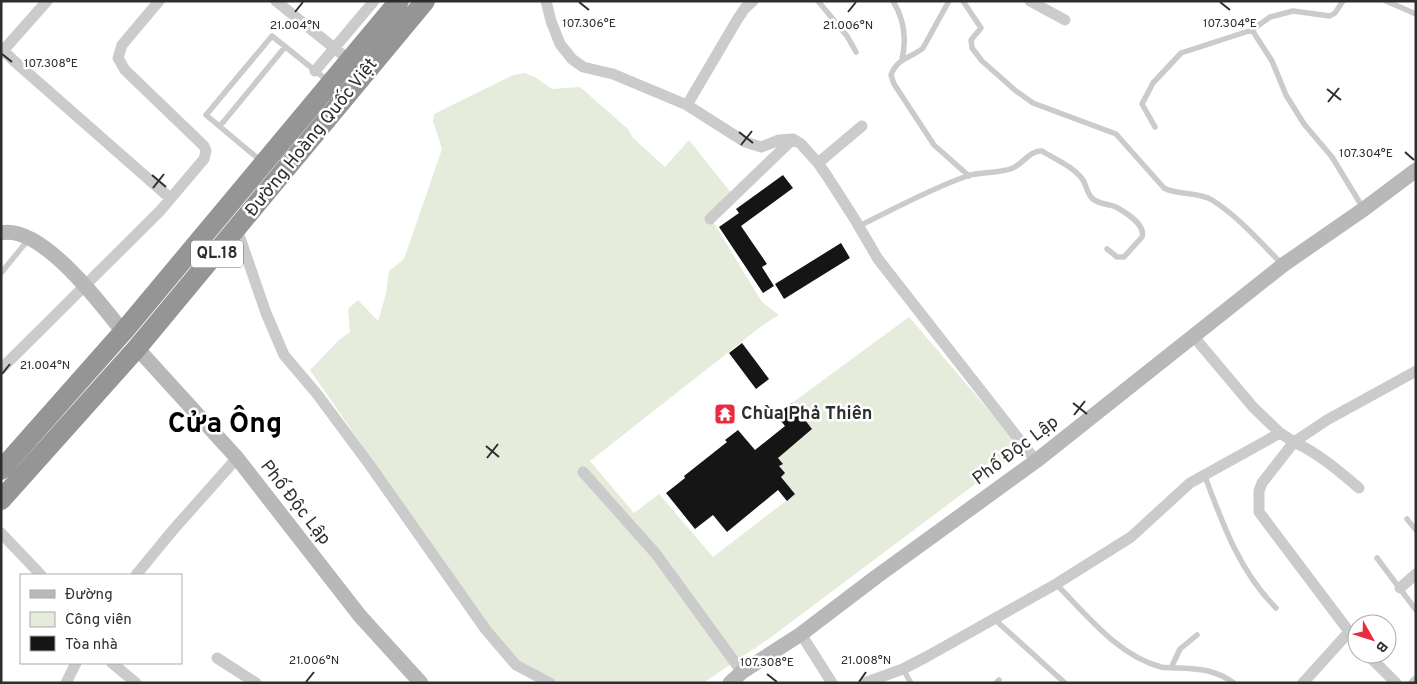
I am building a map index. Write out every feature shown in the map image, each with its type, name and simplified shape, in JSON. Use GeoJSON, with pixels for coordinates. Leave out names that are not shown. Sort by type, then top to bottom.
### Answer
{"type":"FeatureCollection","features":[{"type":"Feature","properties":{"kind":"highway","name":"Đường Hoàng Quốc Việt"},"geometry":{"type":"LineString","coordinates":[[1,500],[137,348],[237,230],[425,1]]}},
{"type":"Feature","properties":{"kind":"highway","name":"Đường Hoàng Quốc Việt"},"geometry":{"type":"LineString","coordinates":[[1,470],[123,332],[263,163],[322,77],[385,4]]}},
{"type":"Feature","properties":{"kind":"street"},"geometry":{"type":"LineString","coordinates":[[47,1],[2,51],[170,198]]}},
{"type":"Feature","properties":{"kind":"street"},"geometry":{"type":"LineString","coordinates":[[1,370],[160,211],[204,159],[206,151],[204,146],[125,70],[118,58],[122,45],[159,1]]}},
{"type":"Feature","properties":{"kind":"street"},"geometry":{"type":"LineString","coordinates":[[276,1],[342,54]]}},
{"type":"Feature","properties":{"kind":"street"},"geometry":{"type":"LineString","coordinates":[[546,1],[560,44],[572,59],[583,67],[604,71],[687,105],[746,142],[761,147],[779,140],[793,139],[801,144],[818,163],[859,226],[878,260],[1036,461]]}},
{"type":"Feature","properties":{"kind":"street"},"geometry":{"type":"LineString","coordinates":[[687,105],[737,20],[745,8],[753,1]]}},
{"type":"Feature","properties":{"kind":"street"},"geometry":{"type":"LineString","coordinates":[[1030,1],[1066,20]]}},
{"type":"Feature","properties":{"kind":"street"},"geometry":{"type":"LineString","coordinates":[[818,163],[862,126]]}},
{"type":"Feature","properties":{"kind":"street"},"geometry":{"type":"LineString","coordinates":[[710,219],[793,139]]}},
{"type":"Feature","properties":{"kind":"street","name":"Phố Độc Lập"},"geometry":{"type":"LineString","coordinates":[[730,683],[742,672],[800,634],[876,576],[1036,461],[1283,265],[1364,209],[1416,170]]}},
{"type":"Feature","properties":{"kind":"street"},"geometry":{"type":"LineString","coordinates":[[237,230],[266,313],[284,355],[317,394],[369,464],[486,630],[516,664],[550,683]]}},
{"type":"Feature","properties":{"kind":"street"},"geometry":{"type":"LineString","coordinates":[[1,233],[18,234],[51,252],[86,286],[123,332]]}},
{"type":"Feature","properties":{"kind":"street"},"geometry":{"type":"LineString","coordinates":[[1194,337],[1253,407],[1276,429],[1334,466],[1359,488]]}},
{"type":"Feature","properties":{"kind":"street","name":"Phố Độc Lập"},"geometry":{"type":"LineString","coordinates":[[137,348],[237,458],[360,616],[421,683]]}},
{"type":"Feature","properties":{"kind":"street"},"geometry":{"type":"LineString","coordinates":[[1347,629],[1258,512],[1258,491],[1262,483],[1294,442],[1326,420],[1416,371]]}},
{"type":"Feature","properties":{"kind":"street"},"geometry":{"type":"LineString","coordinates":[[864,683],[903,669],[1056,584],[1131,537],[1190,483],[1276,429]]}},
{"type":"Feature","properties":{"kind":"street"},"geometry":{"type":"LineString","coordinates":[[137,574],[237,458]]}},
{"type":"Feature","properties":{"kind":"street"},"geometry":{"type":"LineString","coordinates":[[583,472],[656,554],[742,672]]}},
{"type":"Feature","properties":{"kind":"street"},"geometry":{"type":"LineString","coordinates":[[1,533],[39,574]]}},
{"type":"Feature","properties":{"kind":"street"},"geometry":{"type":"LineString","coordinates":[[1400,588],[1416,574]]}},
{"type":"Feature","properties":{"kind":"street"},"geometry":{"type":"LineString","coordinates":[[800,634],[829,678]]}},
{"type":"Feature","properties":{"kind":"street"},"geometry":{"type":"LineString","coordinates":[[1302,683],[1347,634]]}},
{"type":"Feature","properties":{"kind":"street"},"geometry":{"type":"LineString","coordinates":[[217,658],[256,683]]}},
{"type":"Feature","properties":{"kind":"street"},"geometry":{"type":"LineString","coordinates":[[66,683],[76,664]]}},
{"type":"Feature","properties":{"kind":"street"},"geometry":{"type":"LineString","coordinates":[[113,664],[136,683]]}},
{"type":"Feature","properties":{"kind":"street"},"geometry":{"type":"LineString","coordinates":[[1378,664],[1396,683]]}},
{"type":"Feature","properties":{"kind":"lane"},"geometry":{"type":"LineString","coordinates":[[818,1],[847,36],[856,52]]}},
{"type":"Feature","properties":{"kind":"lane"},"geometry":{"type":"LineString","coordinates":[[892,1],[898,10],[903,26],[905,45],[902,59]]}},
{"type":"Feature","properties":{"kind":"lane"},"geometry":{"type":"LineString","coordinates":[[949,1],[923,48],[902,59],[890,75],[934,145],[969,176]]}},
{"type":"Feature","properties":{"kind":"lane"},"geometry":{"type":"LineString","coordinates":[[963,1],[980,25],[980,30],[971,40],[972,48],[982,61],[1016,90],[1033,103],[1116,134],[1164,188],[1172,192],[1200,195],[1212,200],[1236,219],[1283,265]]}},
{"type":"Feature","properties":{"kind":"lane"},"geometry":{"type":"LineString","coordinates":[[1155,127],[1142,104],[1153,83],[1181,53],[1252,30],[1270,17],[1293,11],[1330,16],[1335,13],[1343,1]]}},
{"type":"Feature","properties":{"kind":"lane"},"geometry":{"type":"LineString","coordinates":[[1386,1],[1416,14]]}},
{"type":"Feature","properties":{"kind":"lane"},"geometry":{"type":"LineString","coordinates":[[1252,30],[1272,61],[1291,103],[1304,124],[1332,157],[1364,209]]}},
{"type":"Feature","properties":{"kind":"lane"},"geometry":{"type":"LineString","coordinates":[[263,163],[206,115],[272,36],[322,77]]}},
{"type":"Feature","properties":{"kind":"lane"},"geometry":{"type":"LineString","coordinates":[[220,126],[285,47]]}},
{"type":"Feature","properties":{"kind":"lane"},"geometry":{"type":"LineString","coordinates":[[859,226],[940,187],[969,176],[1011,169],[1038,150],[1077,173],[1083,180],[1091,198],[1099,203],[1115,207],[1134,219],[1142,229],[1142,237],[1124,257],[1117,257],[1107,249]]}},
{"type":"Feature","properties":{"kind":"lane"},"geometry":{"type":"LineString","coordinates":[[1,273],[29,239]]}},
{"type":"Feature","properties":{"kind":"lane"},"geometry":{"type":"LineString","coordinates":[[1204,474],[1242,565],[1266,598],[1276,608]]}},
{"type":"Feature","properties":{"kind":"lane"},"geometry":{"type":"LineString","coordinates":[[1407,519],[1416,530]]}},
{"type":"Feature","properties":{"kind":"lane"},"geometry":{"type":"LineString","coordinates":[[1377,558],[1416,610]]}},
{"type":"Feature","properties":{"kind":"lane"},"geometry":{"type":"LineString","coordinates":[[1056,584],[1112,640],[1132,654],[1161,667],[1202,670],[1221,674],[1234,683]]}},
{"type":"Feature","properties":{"kind":"lane"},"geometry":{"type":"LineString","coordinates":[[994,618],[1065,683]]}},
{"type":"Feature","properties":{"kind":"lane"},"geometry":{"type":"LineString","coordinates":[[1171,668],[1180,649],[1197,635]]}},
{"type":"Feature","properties":{"kind":"lane"},"geometry":{"type":"LineString","coordinates":[[903,669],[910,683]]}},
{"type":"Feature","properties":{"kind":"green space"},"geometry":{"type":"Polygon","coordinates":[[[525,73],[535,77],[552,89],[580,87],[628,129],[633,138],[665,167],[689,140],[732,194],[712,220],[762,302],[779,315],[763,325],[590,461],[634,513],[659,494],[713,557],[795,494],[781,477],[779,466],[782,463],[778,458],[812,429],[792,403],[909,317],[1022,449],[770,638],[703,683],[556,683],[521,662],[499,640],[310,370],[339,340],[350,332],[348,309],[358,300],[378,321],[386,294],[389,271],[404,259],[442,149],[433,121],[434,114],[513,75],[525,73]]]}},
{"type":"Feature","properties":{"kind":"building"},"geometry":{"type":"Polygon","coordinates":[[[783,175],[793,188],[741,226],[767,264],[762,267],[774,286],[763,293],[719,227],[739,213],[736,209],[783,175]]]}},
{"type":"Feature","properties":{"kind":"building"},"geometry":{"type":"Polygon","coordinates":[[[841,243],[850,258],[784,299],[775,284],[841,243]]]}},
{"type":"Feature","properties":{"kind":"building"},"geometry":{"type":"Polygon","coordinates":[[[742,343],[769,379],[756,389],[729,353],[742,343]]]}},
{"type":"Feature","properties":{"kind":"building"},"geometry":{"type":"Polygon","coordinates":[[[792,403],[812,429],[778,458],[783,464],[779,466],[785,473],[781,477],[795,494],[787,501],[778,490],[727,532],[713,515],[695,529],[666,493],[727,442],[725,440],[738,430],[755,450],[785,426],[776,415],[792,403]]]}},
{"type":"Feature","properties":{"kind":"place","name":"Chùa Phả Thiên"},"geometry":{"type":"Point","coordinates":[725,414]}},
{"type":"Feature","properties":{"kind":"district","name":"Cửa Ông"},"geometry":{"type":"Point","coordinates":[225,425]}}]}
